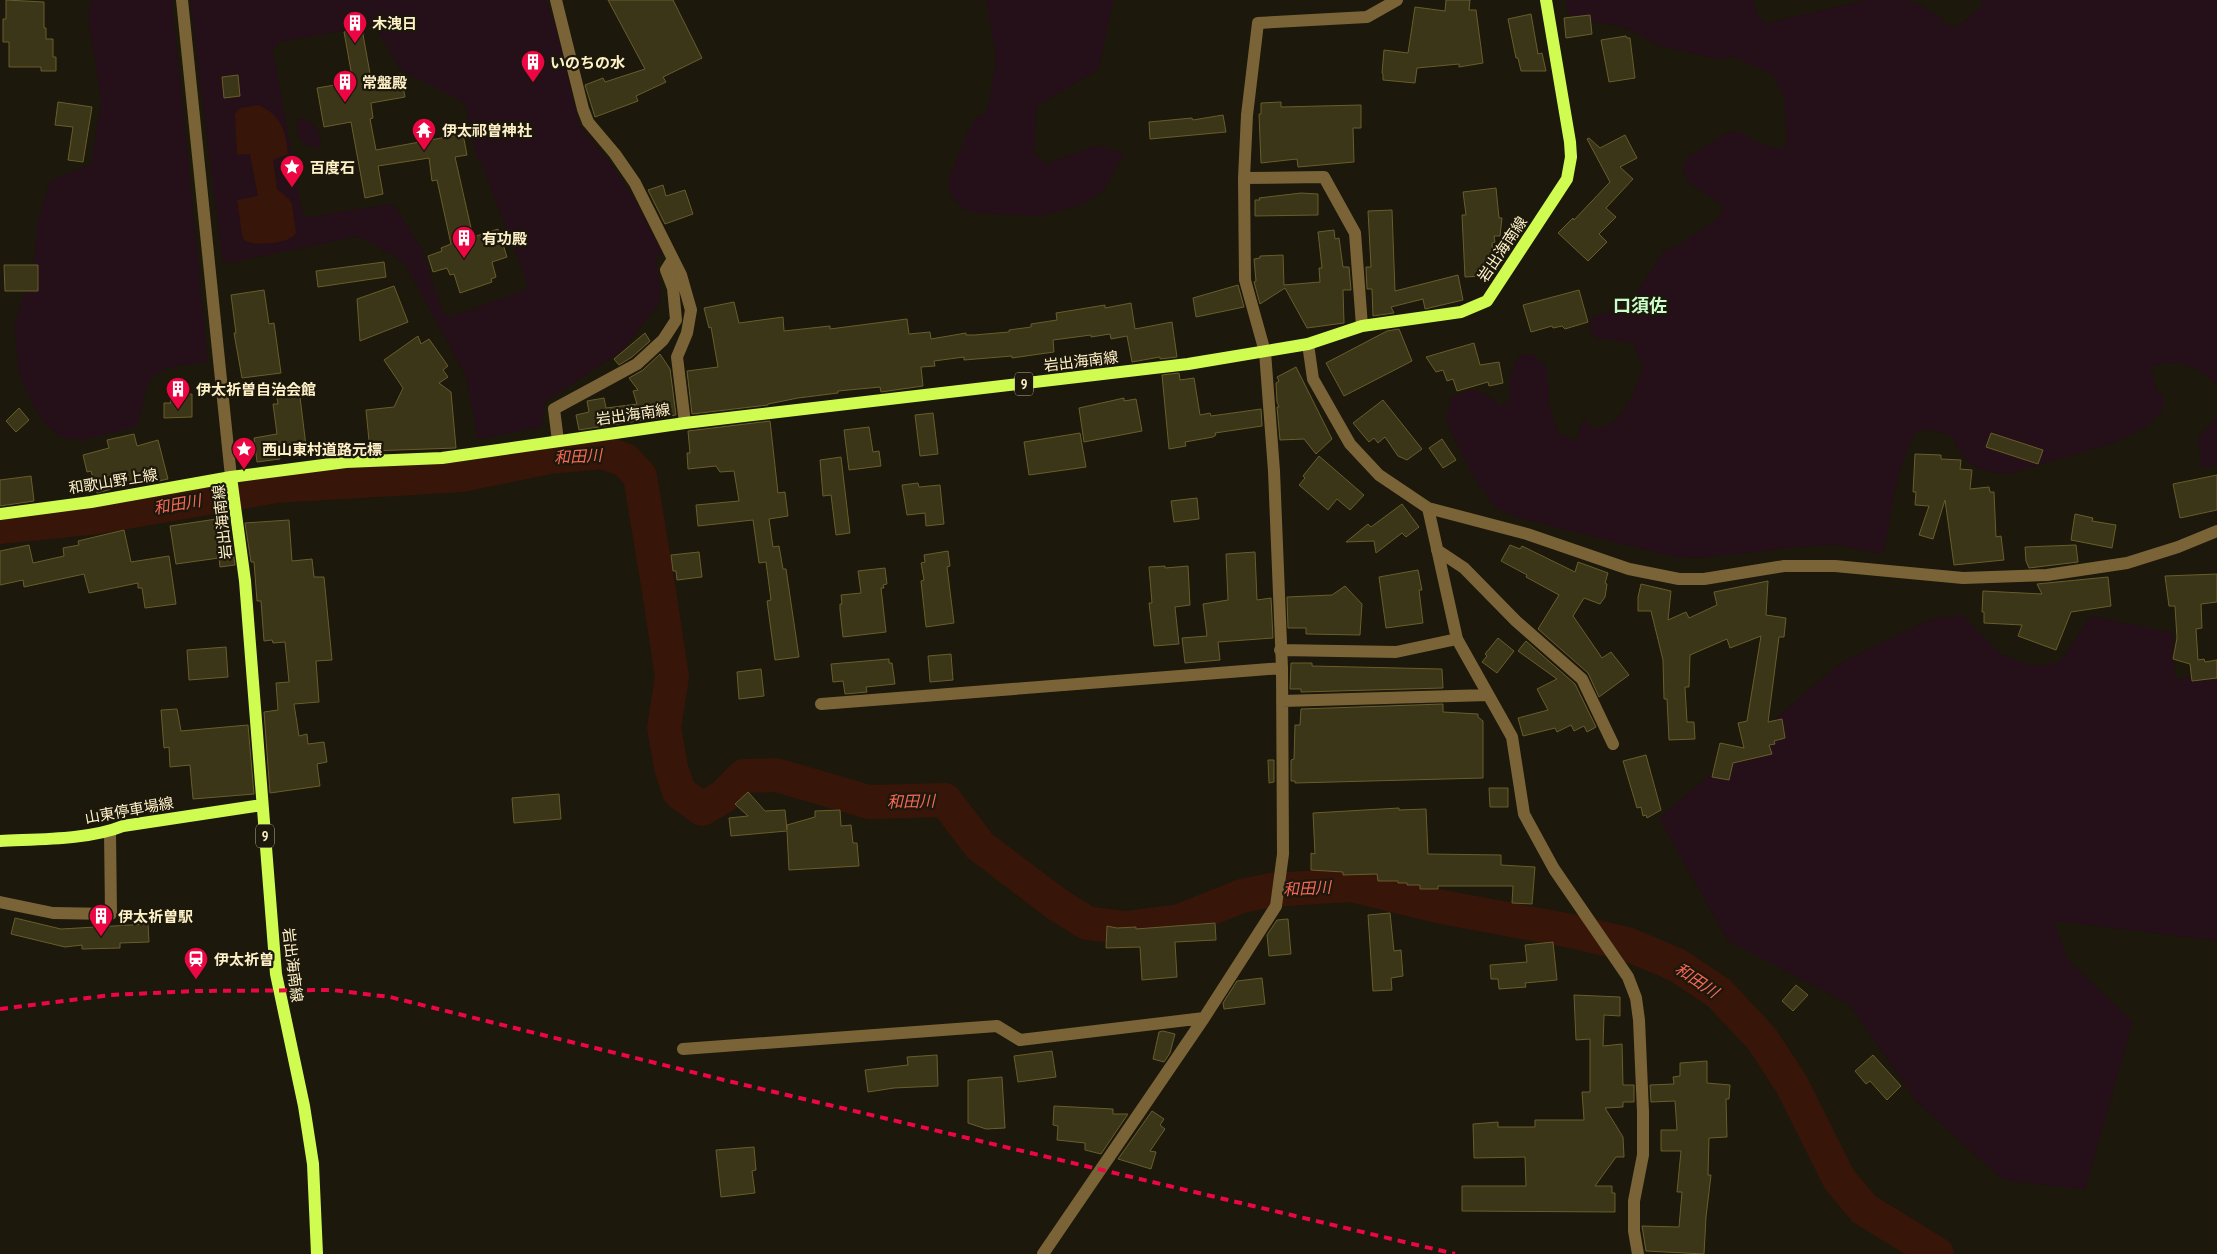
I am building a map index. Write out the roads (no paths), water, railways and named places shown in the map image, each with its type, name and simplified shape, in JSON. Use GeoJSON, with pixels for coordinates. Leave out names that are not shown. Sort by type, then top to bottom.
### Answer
{"type":"FeatureCollection","features":[{"type":"Feature","properties":{"kind":"main road","name":"岩出海南線"},"geometry":{"type":"LineString","coordinates":[[317,1254],[313,1164],[304,1106],[277,981],[245,582],[232,481],[346,462],[442,458],[684,423],[973,391],[1188,364],[1308,344],[1362,326],[1462,312],[1487,301],[1567,179],[1571,157],[1570,142],[1546,0]]}},
{"type":"Feature","properties":{"kind":"main road","name":"和歌山野上線"},"geometry":{"type":"LineString","coordinates":[[0,514],[232,481]]}},
{"type":"Feature","properties":{"kind":"main road","name":"山東停車場線"},"geometry":{"type":"LineString","coordinates":[[0,841],[48,839],[110,832],[123,826],[262,805]]}},
{"type":"Feature","properties":{"kind":"street"},"geometry":{"type":"LineString","coordinates":[[182,0],[232,481]]}},
{"type":"Feature","properties":{"kind":"street"},"geometry":{"type":"LineString","coordinates":[[556,0],[583,109],[588,122],[615,154],[635,183],[682,275],[691,310],[687,333],[677,357],[684,423]]}},
{"type":"Feature","properties":{"kind":"street"},"geometry":{"type":"LineString","coordinates":[[1043,1254],[1204,1018],[1276,906],[1283,854],[1282,668],[1274,470],[1264,352],[1245,280],[1244,178],[1247,115],[1258,23],[1367,17],[1397,0]]}},
{"type":"Feature","properties":{"kind":"street"},"geometry":{"type":"LineString","coordinates":[[1244,178],[1324,177],[1355,233],[1362,326]]}},
{"type":"Feature","properties":{"kind":"street"},"geometry":{"type":"LineString","coordinates":[[558,441],[554,409],[637,364],[663,340],[676,320],[672,288],[666,270],[673,259]]}},
{"type":"Feature","properties":{"kind":"street"},"geometry":{"type":"LineString","coordinates":[[1308,344],[1313,379],[1350,444],[1379,475],[1428,508],[1527,534],[1630,569],[1679,579],[1704,579],[1784,566],[1835,566],[1963,578],[2047,575],[2127,562],[2178,547],[2217,531]]}},
{"type":"Feature","properties":{"kind":"street"},"geometry":{"type":"LineString","coordinates":[[1428,508],[1457,639],[1512,737],[1524,814],[1554,869],[1628,977],[1636,998],[1639,1020],[1643,1112],[1643,1155],[1634,1202],[1634,1231],[1638,1254]]}},
{"type":"Feature","properties":{"kind":"street"},"geometry":{"type":"LineString","coordinates":[[1437,550],[1464,568],[1516,621],[1582,679],[1613,744]]}},
{"type":"Feature","properties":{"kind":"street"},"geometry":{"type":"LineString","coordinates":[[1280,650],[1396,652],[1457,639]]}},
{"type":"Feature","properties":{"kind":"street"},"geometry":{"type":"LineString","coordinates":[[821,704],[1282,668]]}},
{"type":"Feature","properties":{"kind":"street"},"geometry":{"type":"LineString","coordinates":[[1282,701],[1488,695]]}},
{"type":"Feature","properties":{"kind":"street"},"geometry":{"type":"LineString","coordinates":[[0,902],[53,913],[111,914],[110,832]]}},
{"type":"Feature","properties":{"kind":"street"},"geometry":{"type":"LineString","coordinates":[[683,1049],[997,1026],[1020,1040],[1204,1018]]}},
{"type":"Feature","properties":{"kind":"waterway","name":"和田川"},"geometry":{"type":"LineString","coordinates":[[0,527],[98,517],[276,486],[462,475],[549,457],[603,452],[625,460],[640,476],[672,677],[664,728],[671,767],[679,792],[702,809],[723,797],[744,776],[776,775],[869,802],[945,800],[980,846],[1058,905],[1087,923],[1126,928],[1179,921],[1242,896],[1271,890],[1351,885],[1437,906],[1571,931],[1627,944],[1677,965],[1719,993],[1762,1039],[1792,1085],[1839,1179],[1864,1209],[1937,1254]]}},
{"type":"Feature","properties":{"kind":"railway"},"geometry":{"type":"LineString","coordinates":[[0,1009],[111,995],[196,991],[332,990],[390,997],[724,1080],[1455,1254]]}},
{"type":"Feature","properties":{"kind":"place","name":"木洩日"},"geometry":{"type":"Point","coordinates":[355,44]}},
{"type":"Feature","properties":{"kind":"place","name":"いのちの水"},"geometry":{"type":"Point","coordinates":[533,83]}},
{"type":"Feature","properties":{"kind":"place","name":"常盤殿"},"geometry":{"type":"Point","coordinates":[345,103]}},
{"type":"Feature","properties":{"kind":"place","name":"伊太祁曽神社"},"geometry":{"type":"Point","coordinates":[424,151]}},
{"type":"Feature","properties":{"kind":"place","name":"百度石"},"geometry":{"type":"Point","coordinates":[292,188]}},
{"type":"Feature","properties":{"kind":"place","name":"有功殿"},"geometry":{"type":"Point","coordinates":[464,259]}},
{"type":"Feature","properties":{"kind":"place","name":"伊太祈曽自治会館"},"geometry":{"type":"Point","coordinates":[178,410]}},
{"type":"Feature","properties":{"kind":"place","name":"西山東村道路元標"},"geometry":{"type":"Point","coordinates":[244,470]}},
{"type":"Feature","properties":{"kind":"place","name":"伊太祈曽駅"},"geometry":{"type":"Point","coordinates":[101,937]}},
{"type":"Feature","properties":{"kind":"place","name":"伊太祈曽"},"geometry":{"type":"Point","coordinates":[196,980]}},
{"type":"Feature","properties":{"kind":"district","name":"口須佐"},"geometry":{"type":"Point","coordinates":[1640,305]}}]}
